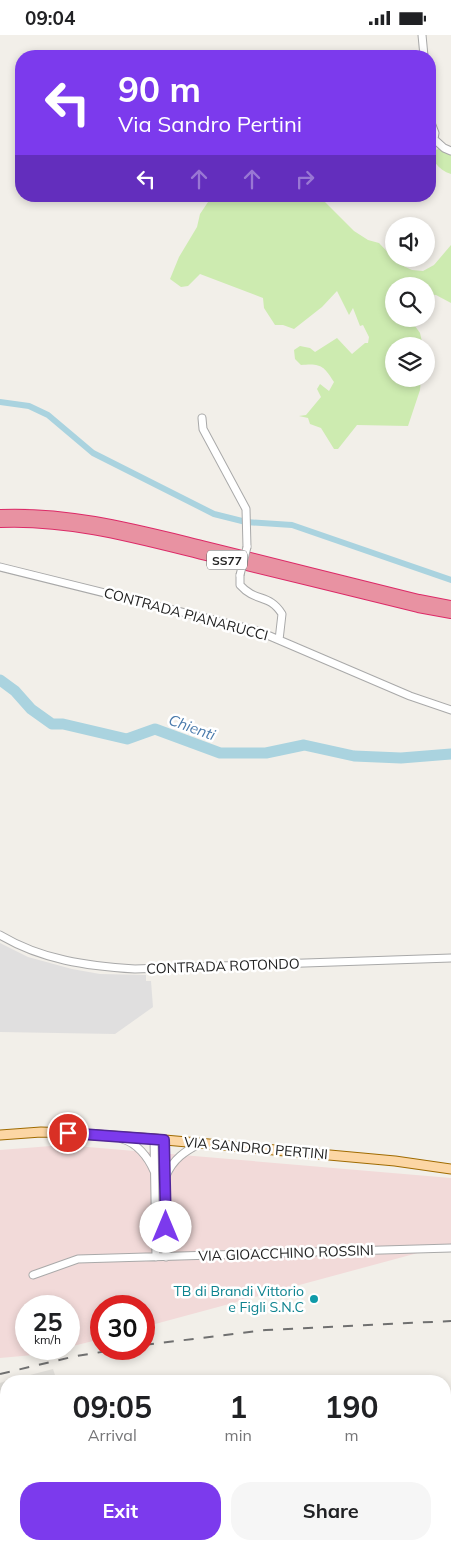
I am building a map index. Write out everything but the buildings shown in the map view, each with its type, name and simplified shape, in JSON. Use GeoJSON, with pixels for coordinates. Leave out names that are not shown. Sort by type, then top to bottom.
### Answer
{"type":"FeatureCollection","features":[{"type":"Feature","properties":{"kind":"highway","name":"SS77"},"geometry":{"type":"LineString","coordinates":[[0,515],[66,518],[105,524],[419,600],[451,606]]}},
{"type":"Feature","properties":{"kind":"highway","name":"SS77"},"geometry":{"type":"LineString","coordinates":[[0,522],[42,523],[95,529],[143,539],[418,607],[451,613]]}},
{"type":"Feature","properties":{"kind":"main road","name":"VIA SANDRO PERTINI"},"geometry":{"type":"LineString","coordinates":[[0,1135],[41,1132],[115,1136],[395,1161],[451,1169]]}},
{"type":"Feature","properties":{"kind":"street"},"geometry":{"type":"LineString","coordinates":[[422,35],[423,50]]}},
{"type":"Feature","properties":{"kind":"street"},"geometry":{"type":"LineString","coordinates":[[436,141],[451,151]]}},
{"type":"Feature","properties":{"kind":"street"},"geometry":{"type":"LineString","coordinates":[[202,418],[202,429],[246,509],[248,518],[248,547],[240,575],[240,585],[247,593],[271,601],[282,614],[279,640]]}},
{"type":"Feature","properties":{"kind":"street","name":"CONTRADA PIANARUCCI"},"geometry":{"type":"LineString","coordinates":[[0,567],[239,626],[279,640],[410,696],[451,710]]}},
{"type":"Feature","properties":{"kind":"street","name":"CONTRADA ROTONDO"},"geometry":{"type":"LineString","coordinates":[[0,935],[28,949],[69,962],[97,967],[135,969],[451,958]]}},
{"type":"Feature","properties":{"kind":"street"},"geometry":{"type":"LineString","coordinates":[[115,1136],[127,1140],[141,1150],[156,1176]]}},
{"type":"Feature","properties":{"kind":"street"},"geometry":{"type":"LineString","coordinates":[[154,1139],[156,1257]]}},
{"type":"Feature","properties":{"kind":"street"},"geometry":{"type":"LineString","coordinates":[[164,1140],[166,1257]]}},
{"type":"Feature","properties":{"kind":"street"},"geometry":{"type":"LineString","coordinates":[[165,1179],[174,1161],[186,1150],[201,1143]]}},
{"type":"Feature","properties":{"kind":"street"},"geometry":{"type":"LineString","coordinates":[[156,1212],[166,1212]]}},
{"type":"Feature","properties":{"kind":"street","name":"VIA GIOACCHINO ROSSINI"},"geometry":{"type":"LineString","coordinates":[[33,1275],[78,1259],[451,1248]]}},
{"type":"Feature","properties":{"kind":"shaded area"},"geometry":{"type":"Polygon","coordinates":[[[0,943],[28,957],[72,969],[100,974],[146,975],[146,981],[151,981],[153,1007],[115,1034],[0,1032],[0,943]]]}},
{"type":"Feature","properties":{"kind":"shaded area"},"geometry":{"type":"Polygon","coordinates":[[[64,1145],[451,1178],[451,1244],[155,1324],[155,1295],[90,1295],[90,1342],[80,1344],[80,1295],[15,1295],[15,1357],[0,1358],[0,1150],[64,1145]]]}},
{"type":"Feature","properties":{"kind":"shaded area"},"geometry":{"type":"Polygon","coordinates":[[[53,1369],[55,1375],[30,1375],[53,1369]]]}},
{"type":"Feature","properties":{"kind":"green space"},"geometry":{"type":"Polygon","coordinates":[[[440,146],[451,151],[451,174],[436,163],[436,149],[440,146]]]}},
{"type":"Feature","properties":{"kind":"green space"},"geometry":{"type":"Polygon","coordinates":[[[208,202],[325,202],[354,231],[368,240],[379,243],[385,249],[385,267],[406,267],[423,271],[435,267],[435,264],[451,245],[451,303],[435,295],[435,277],[385,277],[385,327],[416,327],[421,337],[385,337],[385,387],[420,387],[408,426],[357,425],[338,449],[334,449],[321,428],[310,424],[308,418],[299,416],[306,415],[321,397],[317,389],[320,384],[329,391],[334,382],[327,372],[318,365],[301,365],[295,359],[294,350],[300,346],[310,348],[315,352],[337,338],[352,354],[365,343],[368,343],[369,337],[363,325],[360,326],[353,308],[349,315],[337,291],[322,307],[294,329],[283,325],[275,325],[264,308],[263,298],[200,274],[188,286],[181,287],[170,279],[179,257],[197,227],[200,214],[208,202]]]}},
{"type":"Feature","properties":{"kind":"waterway"},"geometry":{"type":"LineString","coordinates":[[0,402],[29,406],[48,415],[93,453],[214,514],[246,522],[292,525],[451,580]]}},
{"type":"Feature","properties":{"kind":"waterway","name":"Chienti"},"geometry":{"type":"LineString","coordinates":[[0,680],[15,691],[31,709],[52,724],[63,724],[127,739],[155,729],[220,753],[266,753],[304,745],[354,756],[401,758],[451,754]]}},
{"type":"Feature","properties":{"kind":"railway"},"geometry":{"type":"LineString","coordinates":[[155,1344],[266,1330],[451,1321]]}},
{"type":"Feature","properties":{"kind":"railway"},"geometry":{"type":"LineString","coordinates":[[0,1374],[90,1354]]}},
{"type":"Feature","properties":{"kind":"place","name":"TB di Brandi Vittorio e Figli S.N.C"},"geometry":{"type":"Point","coordinates":[314,1299]}},
{"type":"Feature","properties":{"kind":"route"},"geometry":{"type":"LineString","coordinates":[[68,1133],[164,1140],[166,1227]]}}]}
